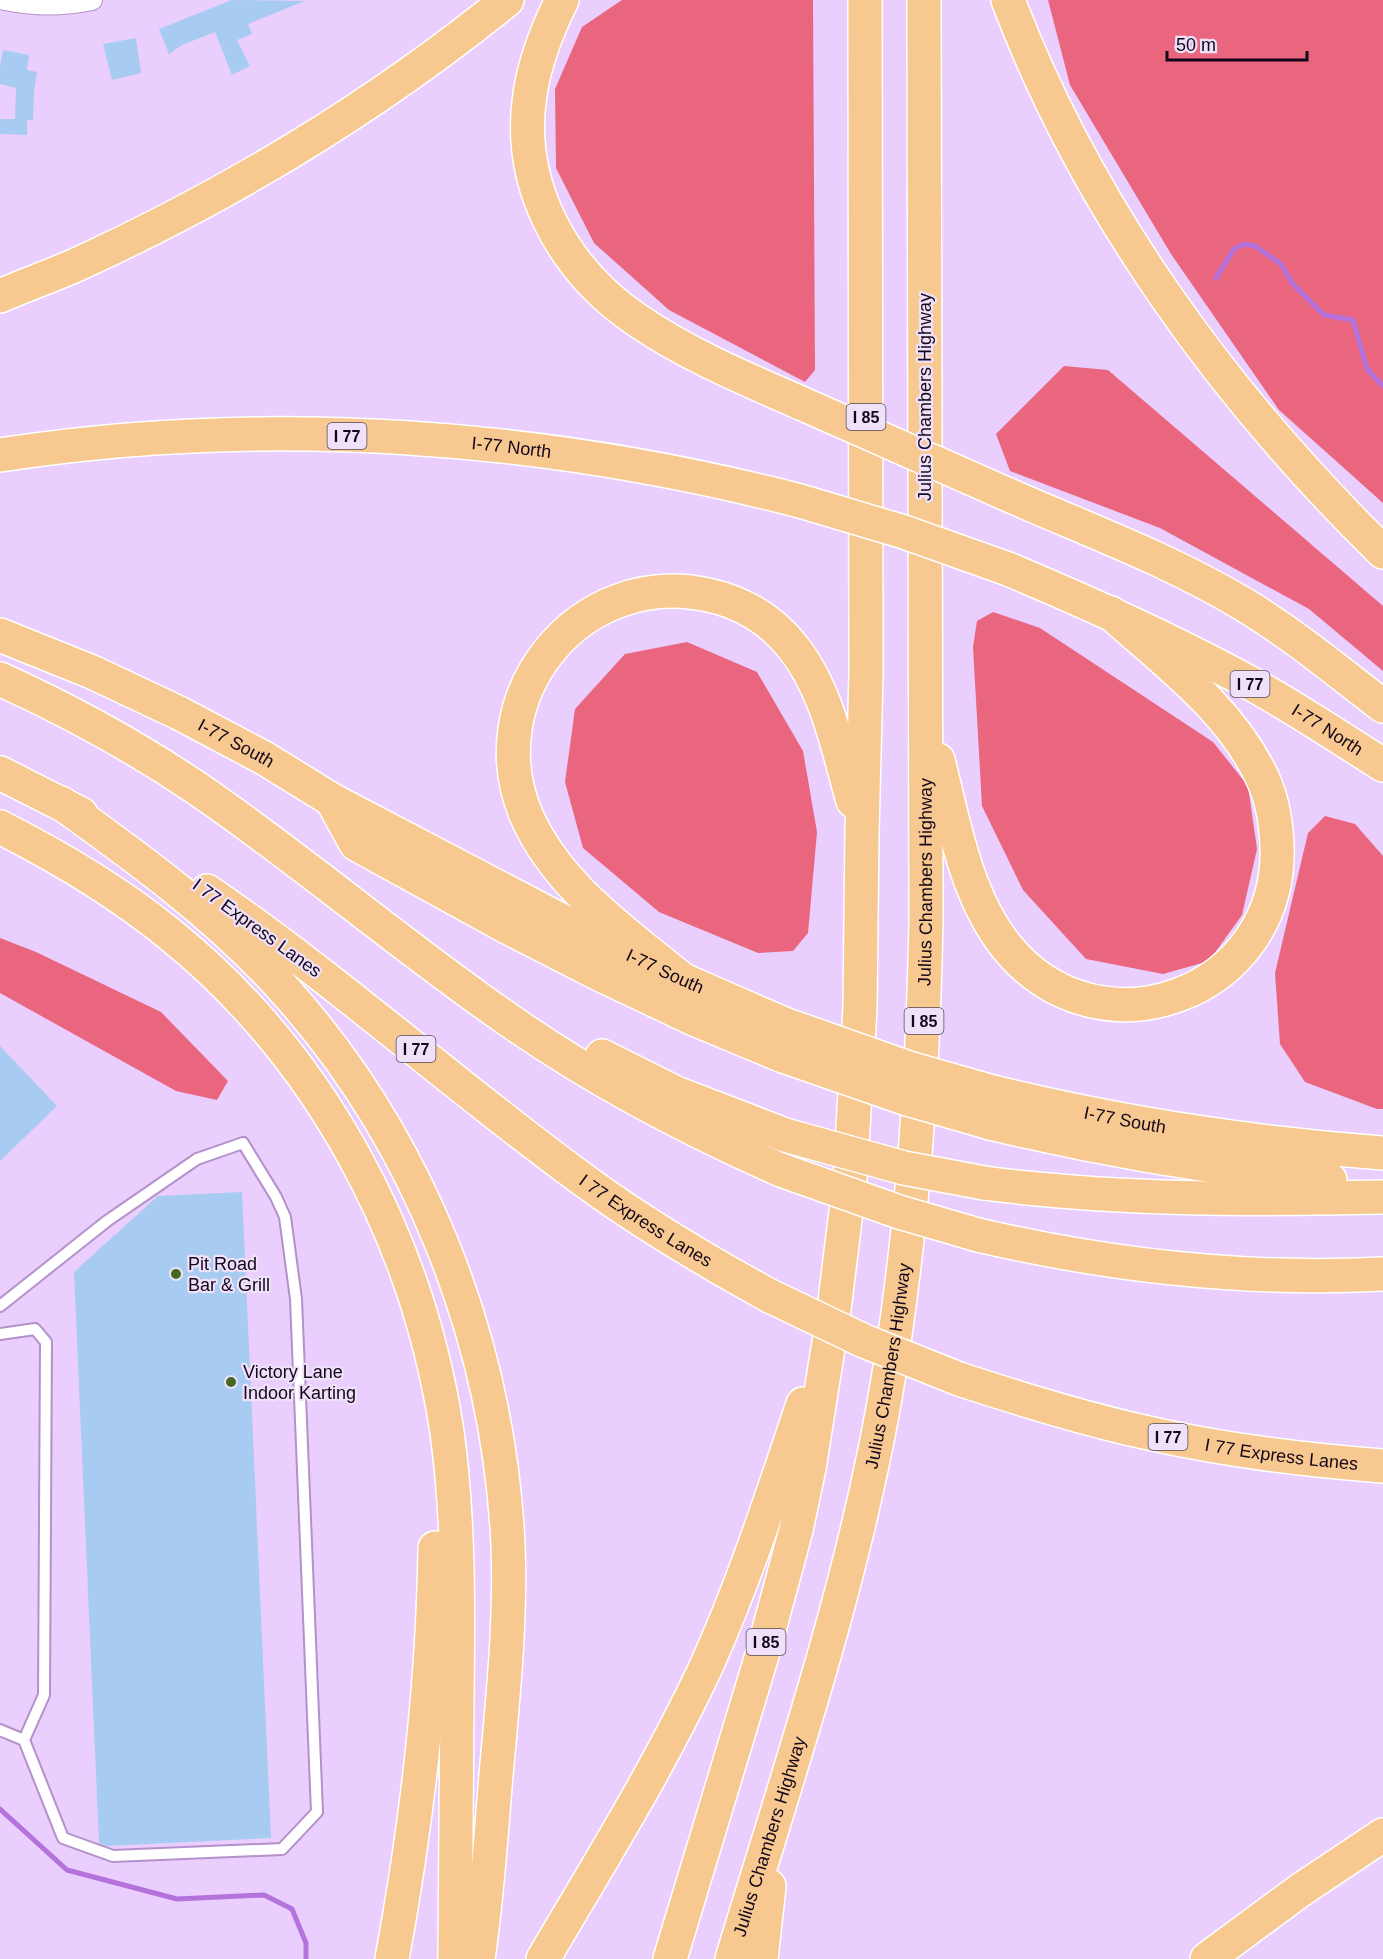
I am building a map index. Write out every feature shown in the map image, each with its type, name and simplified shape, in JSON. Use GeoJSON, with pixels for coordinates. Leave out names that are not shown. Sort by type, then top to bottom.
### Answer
{"type":"FeatureCollection","features":[{"type":"Feature","properties":{"kind":"highway"},"geometry":{"type":"LineString","coordinates":[[0,296],[75,266],[281,157],[407,76],[507,0]]}},
{"type":"Feature","properties":{"kind":"highway"},"geometry":{"type":"LineString","coordinates":[[562,0],[540,51],[534,74],[527,115],[529,156],[546,216],[556,235],[581,271],[615,304],[634,319],[706,361],[1165,564],[1241,603],[1308,647],[1383,706]]}},
{"type":"Feature","properties":{"kind":"highway","name":"I 85"},"geometry":{"type":"LineString","coordinates":[[670,1959],[763,1652],[796,1530],[809,1468],[833,1317],[850,1179],[860,1008],[866,673],[865,0]]}},
{"type":"Feature","properties":{"kind":"highway","name":"Julius Chambers Highway"},"geometry":{"type":"LineString","coordinates":[[732,1959],[836,1610],[883,1409],[907,1257],[925,1010],[924,0]]}},
{"type":"Feature","properties":{"kind":"highway"},"geometry":{"type":"LineString","coordinates":[[1008,0],[1026,49],[1076,149],[1103,197],[1161,289],[1202,347],[1275,438],[1348,518],[1383,552]]}},
{"type":"Feature","properties":{"kind":"highway","name":"I-77 North"},"geometry":{"type":"LineString","coordinates":[[0,455],[122,441],[212,436],[420,438],[486,444],[619,462],[692,475],[800,501],[904,532],[1008,569],[1111,613],[1202,658],[1260,689],[1383,765]]}},
{"type":"Feature","properties":{"kind":"highway"},"geometry":{"type":"LineString","coordinates":[[683,980],[600,911],[561,871],[539,840],[527,817],[519,794],[514,769],[514,744],[522,700],[538,664],[565,632],[617,600],[658,591],[678,590],[719,597],[768,622],[793,647],[813,681],[832,729],[862,833]]}},
{"type":"Feature","properties":{"kind":"highway"},"geometry":{"type":"LineString","coordinates":[[926,713],[964,860],[973,885],[993,927],[1019,961],[1033,974],[1068,994],[1107,1004],[1147,1004],[1182,995],[1198,987],[1230,964],[1253,937],[1262,921],[1269,904],[1277,869],[1275,816],[1262,776],[1235,732],[1199,692],[1111,613]]}},
{"type":"Feature","properties":{"kind":"highway","name":"I-77 South"},"geometry":{"type":"LineString","coordinates":[[0,635],[92,672],[179,713],[264,759],[332,800],[610,946],[683,980],[784,1040]]}},
{"type":"Feature","properties":{"kind":"highway"},"geometry":{"type":"LineString","coordinates":[[0,679],[74,715],[194,786],[273,843],[431,964],[515,1024],[596,1077],[673,1120],[781,1170],[899,1212],[978,1235],[1067,1253],[1164,1268],[1278,1276],[1383,1274]]}},
{"type":"Feature","properties":{"kind":"highway","name":"I 77 Express Lanes"},"geometry":{"type":"LineString","coordinates":[[0,773],[62,803],[146,851],[244,916],[387,1025],[507,1123],[624,1209],[676,1243],[770,1296],[864,1341],[959,1379],[1051,1408],[1155,1434],[1292,1458],[1383,1466]]}},
{"type":"Feature","properties":{"kind":"highway"},"geometry":{"type":"LineString","coordinates":[[332,800],[356,844],[507,927],[606,978],[704,1024],[784,1040],[907,1100],[992,1107],[1081,1144],[1180,1162],[1383,1185]]}},
{"type":"Feature","properties":{"kind":"highway"},"geometry":{"type":"LineString","coordinates":[[62,803],[161,875],[195,903],[253,957],[303,1012],[350,1074],[398,1152],[437,1232],[455,1280],[478,1352],[494,1420],[501,1466],[508,1546],[506,1662],[488,1876],[478,1959]]}},
{"type":"Feature","properties":{"kind":"highway"},"geometry":{"type":"LineString","coordinates":[[0,827],[72,865],[137,909],[198,959],[244,1005],[274,1037],[318,1096],[359,1163],[393,1235],[421,1313],[440,1392],[448,1446],[455,1524],[458,1615],[455,1959]]}},
{"type":"Feature","properties":{"kind":"highway"},"geometry":{"type":"LineString","coordinates":[[431,964],[644,1078],[712,1108],[785,1135],[894,1166],[984,1183],[1060,1192],[1136,1196],[1302,1199],[1383,1197]]}},
{"type":"Feature","properties":{"kind":"highway","name":"I-77 South"},"geometry":{"type":"LineString","coordinates":[[992,1107],[1087,1114],[1175,1130],[1284,1145],[1383,1153]]}},
{"type":"Feature","properties":{"kind":"highway"},"geometry":{"type":"LineString","coordinates":[[392,1959],[410,1850],[423,1750],[434,1598],[436,1525],[421,1313]]}},
{"type":"Feature","properties":{"kind":"highway"},"geometry":{"type":"LineString","coordinates":[[543,1959],[654,1768],[704,1670],[748,1563],[833,1317]]}},
{"type":"Feature","properties":{"kind":"highway"},"geometry":{"type":"LineString","coordinates":[[761,1959],[778,1806]]}},
{"type":"Feature","properties":{"kind":"highway"},"geometry":{"type":"LineString","coordinates":[[1207,1959],[1302,1889],[1383,1835]]}},
{"type":"Feature","properties":{"kind":"street"},"geometry":{"type":"LineString","coordinates":[[5,0],[51,5],[92,0]]}},
{"type":"Feature","properties":{"kind":"lane"},"geometry":{"type":"LineString","coordinates":[[0,1306],[106,1221],[197,1159],[243,1143],[276,1197],[285,1217],[296,1299],[316,1812],[282,1850],[113,1856],[63,1838],[24,1740],[44,1695],[46,1342],[35,1329],[2,1334]]}},
{"type":"Feature","properties":{"kind":"lane"},"geometry":{"type":"LineString","coordinates":[[0,1730],[24,1740]]}},
{"type":"Feature","properties":{"kind":"shaded area"},"geometry":{"type":"Polygon","coordinates":[[[622,0],[813,0],[815,370],[805,382],[669,310],[594,243],[556,168],[555,89],[582,27],[622,0]]]}},
{"type":"Feature","properties":{"kind":"shaded area"},"geometry":{"type":"Polygon","coordinates":[[[1048,0],[1383,0],[1383,503],[1279,410],[1171,254],[1070,85],[1048,0]]]}},
{"type":"Feature","properties":{"kind":"shaded area"},"geometry":{"type":"Polygon","coordinates":[[[1064,366],[1108,370],[1383,606],[1383,671],[1309,609],[1160,528],[1010,471],[996,434],[1064,366]]]}},
{"type":"Feature","properties":{"kind":"shaded area"},"geometry":{"type":"Polygon","coordinates":[[[993,612],[1040,628],[1213,742],[1248,786],[1257,849],[1242,915],[1209,961],[1163,974],[1086,959],[1023,890],[982,806],[973,647],[977,621],[993,612]]]}},
{"type":"Feature","properties":{"kind":"shaded area"},"geometry":{"type":"Polygon","coordinates":[[[687,642],[757,672],[803,751],[817,832],[808,933],[793,951],[758,953],[659,912],[583,848],[565,782],[575,709],[625,654],[687,642]]]}},
{"type":"Feature","properties":{"kind":"shaded area"},"geometry":{"type":"Polygon","coordinates":[[[1325,816],[1355,824],[1383,856],[1383,1109],[1377,1109],[1305,1082],[1280,1044],[1275,973],[1308,833],[1325,816]]]}},
{"type":"Feature","properties":{"kind":"shaded area"},"geometry":{"type":"Polygon","coordinates":[[[0,938],[36,952],[161,1012],[228,1081],[217,1100],[176,1091],[0,993],[0,938]]]}},
{"type":"Feature","properties":{"kind":"building"},"geometry":{"type":"Polygon","coordinates":[[[232,0],[305,1],[248,24],[252,34],[237,40],[250,66],[232,75],[215,32],[182,45],[169,54],[159,29],[232,0]]]}},
{"type":"Feature","properties":{"kind":"building"},"geometry":{"type":"Polygon","coordinates":[[[136,38],[141,73],[112,80],[103,44],[136,38]]]}},
{"type":"Feature","properties":{"kind":"building"},"geometry":{"type":"Polygon","coordinates":[[[3,50],[29,55],[27,70],[37,72],[33,120],[27,120],[27,135],[0,134],[0,119],[15,119],[16,88],[0,84],[3,50]]]}},
{"type":"Feature","properties":{"kind":"building"},"geometry":{"type":"Polygon","coordinates":[[[0,1046],[57,1106],[0,1161],[0,1046]]]}},
{"type":"Feature","properties":{"kind":"building"},"geometry":{"type":"Polygon","coordinates":[[[242,1192],[271,1838],[107,1846],[99,1843],[74,1272],[158,1196],[242,1192]]]}},
{"type":"Feature","properties":{"kind":"waterway"},"geometry":{"type":"LineString","coordinates":[[1216,278],[1234,249],[1244,244],[1255,246],[1281,264],[1293,284],[1324,315],[1353,320],[1367,369],[1383,386]]}},
{"type":"Feature","properties":{"kind":"waterway"},"geometry":{"type":"LineString","coordinates":[[0,1809],[67,1870],[177,1899],[264,1895],[292,1909],[306,1943],[306,1959]]}},
{"type":"Feature","properties":{"kind":"place","name":"Pit Road Bar & Grill"},"geometry":{"type":"Point","coordinates":[176,1274]}},
{"type":"Feature","properties":{"kind":"place","name":"Victory Lane Indoor Karting"},"geometry":{"type":"Point","coordinates":[231,1382]}}]}
